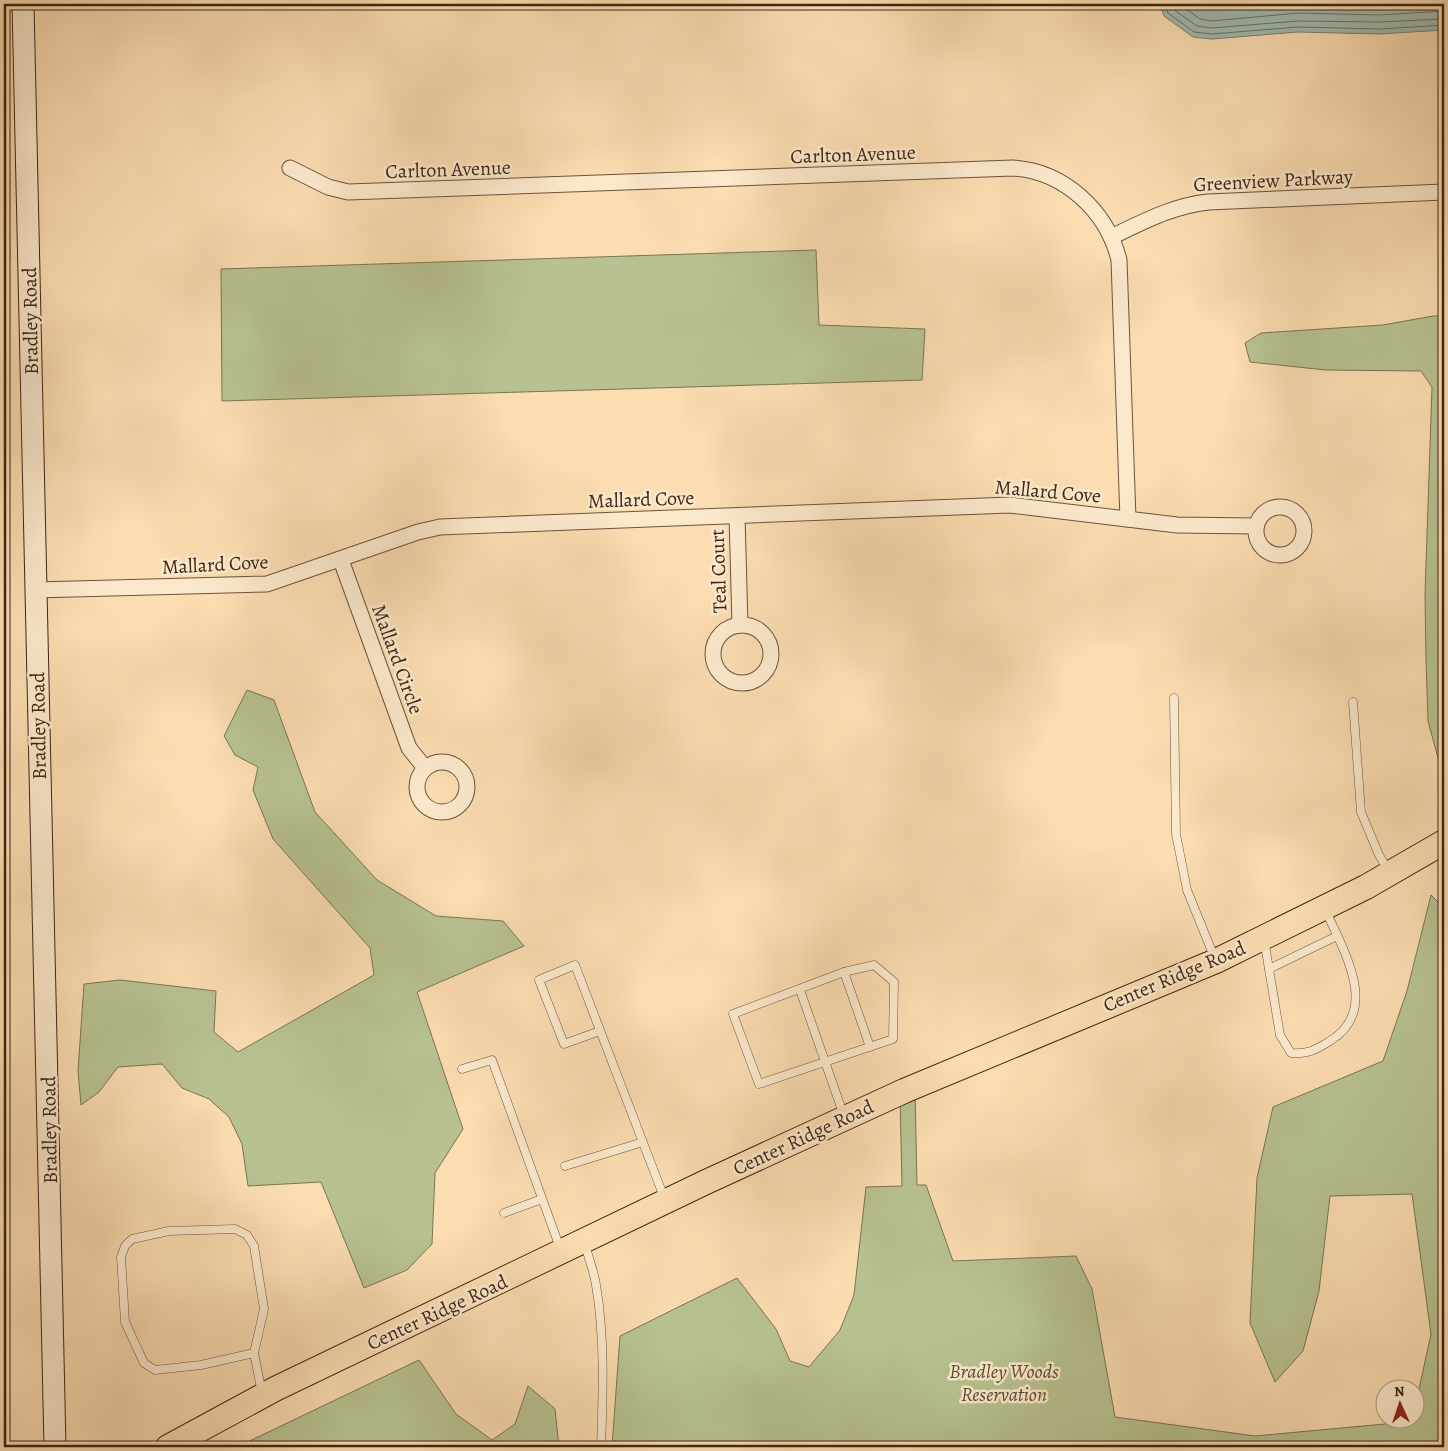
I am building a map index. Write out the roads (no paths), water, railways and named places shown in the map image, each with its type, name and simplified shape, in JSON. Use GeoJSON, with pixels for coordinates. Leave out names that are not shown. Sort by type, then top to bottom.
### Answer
{"type":"FeatureCollection","features":[{"type":"Feature","properties":{"kind":"main road","name":"Center Ridge Road"},"geometry":{"type":"LineString","coordinates":[[168,1447],[262,1396],[845,1118],[904,1091],[1216,961],[1324,908],[1444,842]]}},
{"type":"Feature","properties":{"kind":"street","name":"Bradley Road"},"geometry":{"type":"LineString","coordinates":[[23,4],[55,1447]]}},
{"type":"Feature","properties":{"kind":"street","name":"Carlton Avenue"},"geometry":{"type":"LineString","coordinates":[[290,168],[328,187],[348,192],[1024,169],[1048,176],[1079,195],[1096,213],[1111,237],[1119,260],[1128,519]]}},
{"type":"Feature","properties":{"kind":"street","name":"Greenview Parkway"},"geometry":{"type":"LineString","coordinates":[[1111,237],[1165,211],[1198,203],[1444,192]]}},
{"type":"Feature","properties":{"kind":"street","name":"Mallard Cove"},"geometry":{"type":"LineString","coordinates":[[35,590],[261,585],[276,582],[418,532],[440,528],[1010,505],[1184,526],[1256,526]]}},
{"type":"Feature","properties":{"kind":"street","name":"Teal Court"},"geometry":{"type":"LineString","coordinates":[[737,516],[740,624]]}},
{"type":"Feature","properties":{"kind":"street","name":"Mallard Circle"},"geometry":{"type":"LineString","coordinates":[[341,560],[409,748],[425,768]]}},
{"type":"Feature","properties":{"kind":"lane"},"geometry":{"type":"LineString","coordinates":[[1174,698],[1176,834],[1187,890],[1216,961]]}},
{"type":"Feature","properties":{"kind":"lane"},"geometry":{"type":"LineString","coordinates":[[1353,702],[1361,812],[1379,855],[1390,873]]}},
{"type":"Feature","properties":{"kind":"lane"},"geometry":{"type":"LineString","coordinates":[[1264,937],[1280,1035],[1291,1053],[1306,1054],[1318,1049],[1346,1029],[1354,1017],[1357,998],[1353,975],[1324,908]]}},
{"type":"Feature","properties":{"kind":"lane"},"geometry":{"type":"LineString","coordinates":[[1269,969],[1337,936]]}},
{"type":"Feature","properties":{"kind":"lane"},"geometry":{"type":"LineString","coordinates":[[600,1031],[564,1044],[539,980],[574,965],[600,1031],[666,1202]]}},
{"type":"Feature","properties":{"kind":"lane"},"geometry":{"type":"LineString","coordinates":[[874,965],[894,982],[893,1038],[759,1084],[734,1014],[844,972],[874,965]]}},
{"type":"Feature","properties":{"kind":"lane"},"geometry":{"type":"LineString","coordinates":[[844,972],[870,1046]]}},
{"type":"Feature","properties":{"kind":"lane"},"geometry":{"type":"LineString","coordinates":[[800,990],[845,1118]]}},
{"type":"Feature","properties":{"kind":"lane"},"geometry":{"type":"LineString","coordinates":[[462,1069],[492,1060],[521,1135],[562,1252]]}},
{"type":"Feature","properties":{"kind":"lane"},"geometry":{"type":"LineString","coordinates":[[565,1166],[643,1142]]}},
{"type":"Feature","properties":{"kind":"lane"},"geometry":{"type":"LineString","coordinates":[[504,1213],[542,1199]]}},
{"type":"Feature","properties":{"kind":"lane"},"geometry":{"type":"LineString","coordinates":[[254,1352],[202,1365],[155,1370],[144,1363],[125,1322],[121,1258],[126,1246],[132,1239],[169,1231],[235,1229],[247,1235],[254,1246],[264,1309],[254,1352],[262,1396]]}},
{"type":"Feature","properties":{"kind":"lane"},"geometry":{"type":"LineString","coordinates":[[584,1241],[596,1283],[601,1327],[603,1392],[601,1447]]}},
{"type":"Feature","properties":{"kind":"water"},"geometry":{"type":"Polygon","coordinates":[[[1160,4],[1444,4],[1444,30],[1380,34],[1298,32],[1212,39],[1193,37],[1164,16],[1160,4]]]}},
{"type":"Feature","properties":{"kind":"park label","name":"Bradley Woods Reservation"},"geometry":{"type":"Point","coordinates":[1004,1382]}}]}
